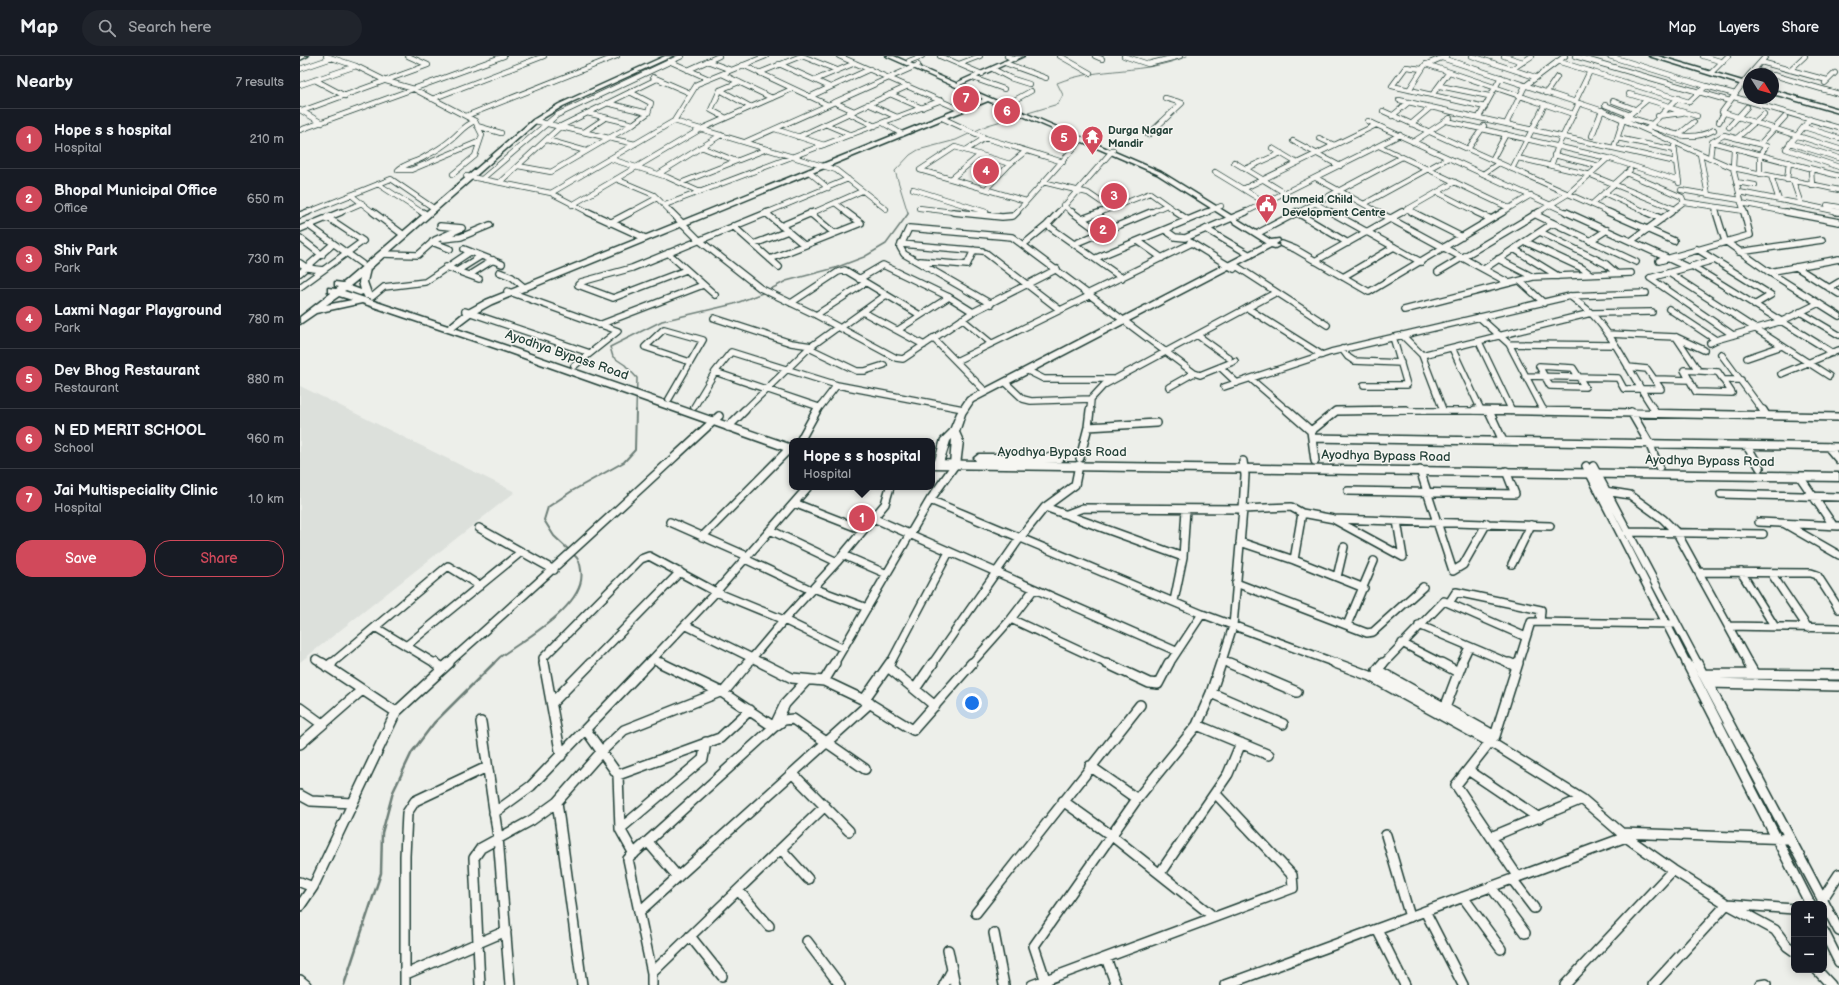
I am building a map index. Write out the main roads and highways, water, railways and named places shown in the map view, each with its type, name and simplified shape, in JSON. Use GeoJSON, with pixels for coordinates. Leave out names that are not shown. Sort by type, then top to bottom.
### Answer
{"type":"FeatureCollection","features":[{"type":"Feature","properties":{"kind":"main road"},"geometry":{"type":"LineString","coordinates":[[302,317],[535,121],[561,104],[667,58]]}},
{"type":"Feature","properties":{"kind":"main road"},"geometry":{"type":"LineString","coordinates":[[364,266],[382,254],[530,120],[557,104],[667,58]]}},
{"type":"Feature","properties":{"kind":"main road"},"geometry":{"type":"LineString","coordinates":[[302,317],[333,306],[367,298],[363,282],[364,266]]}},
{"type":"Feature","properties":{"kind":"main road","name":"Ayodhya Bypass Road"},"geometry":{"type":"LineString","coordinates":[[338,288],[770,437],[789,445]]}},
{"type":"Feature","properties":{"kind":"main road","name":"Ayodhya Bypass Road"},"geometry":{"type":"LineString","coordinates":[[448,326],[574,366],[619,385]]}},
{"type":"Feature","properties":{"kind":"main road","name":"Ayodhya Bypass Road"},"geometry":{"type":"LineString","coordinates":[[654,397],[669,399],[694,408],[716,419]]}},
{"type":"Feature","properties":{"kind":"main road","name":"Ayodhya Bypass Road"},"geometry":{"type":"LineString","coordinates":[[936,461],[1244,464],[1420,470],[1506,471],[1659,467],[1839,470]]}},
{"type":"Feature","properties":{"kind":"main road","name":"Ayodhya Bypass Road"},"geometry":{"type":"LineString","coordinates":[[1244,464],[1315,461],[1839,477]]}},
{"type":"Feature","properties":{"kind":"waterway"},"geometry":{"type":"LineString","coordinates":[[908,213],[895,171],[910,155],[918,150],[956,140],[988,125],[1058,104],[1063,95],[1057,83],[1089,74],[1155,66],[1187,56]]}},
{"type":"Feature","properties":{"kind":"waterway"},"geometry":{"type":"LineString","coordinates":[[769,290],[786,281],[835,268],[864,257],[886,244],[908,213]]}},
{"type":"Feature","properties":{"kind":"waterway"},"geometry":{"type":"LineString","coordinates":[[636,411],[637,378],[625,365],[613,357],[610,347],[662,321],[734,304],[765,292]]}},
{"type":"Feature","properties":{"kind":"waterway"},"geometry":{"type":"LineString","coordinates":[[570,551],[554,536],[544,520],[548,507],[572,491],[624,462],[635,450],[636,410]]}},
{"type":"Feature","properties":{"kind":"waterway"},"geometry":{"type":"LineString","coordinates":[[344,985],[381,873],[382,833],[393,792],[412,752],[434,723],[500,657],[552,620],[575,596],[581,583],[581,570],[579,561],[573,554]]}},
{"type":"Feature","properties":{"kind":"place","name":"Jai Multispeciality Clinic"},"geometry":{"type":"Point","coordinates":[966,99]}},
{"type":"Feature","properties":{"kind":"place","name":"N ED MERIT SCHOOL"},"geometry":{"type":"Point","coordinates":[1007,111]}},
{"type":"Feature","properties":{"kind":"place","name":"Dev Bhog Restaurant"},"geometry":{"type":"Point","coordinates":[1064,138]}},
{"type":"Feature","properties":{"kind":"place","name":"Durga Nagar Mandir"},"geometry":{"type":"Point","coordinates":[1092,156]}},
{"type":"Feature","properties":{"kind":"place","name":"Laxmi Nagar Playground"},"geometry":{"type":"Point","coordinates":[986,171]}},
{"type":"Feature","properties":{"kind":"place","name":"Shiv Park"},"geometry":{"type":"Point","coordinates":[1114,196]}},
{"type":"Feature","properties":{"kind":"place","name":"Ummeid Child Development Centre"},"geometry":{"type":"Point","coordinates":[1267,224]}},
{"type":"Feature","properties":{"kind":"place","name":"Bhopal Municipal Office"},"geometry":{"type":"Point","coordinates":[1103,230]}},
{"type":"Feature","properties":{"kind":"place","name":"Hope s s hospital"},"geometry":{"type":"Point","coordinates":[862,518]}}]}
